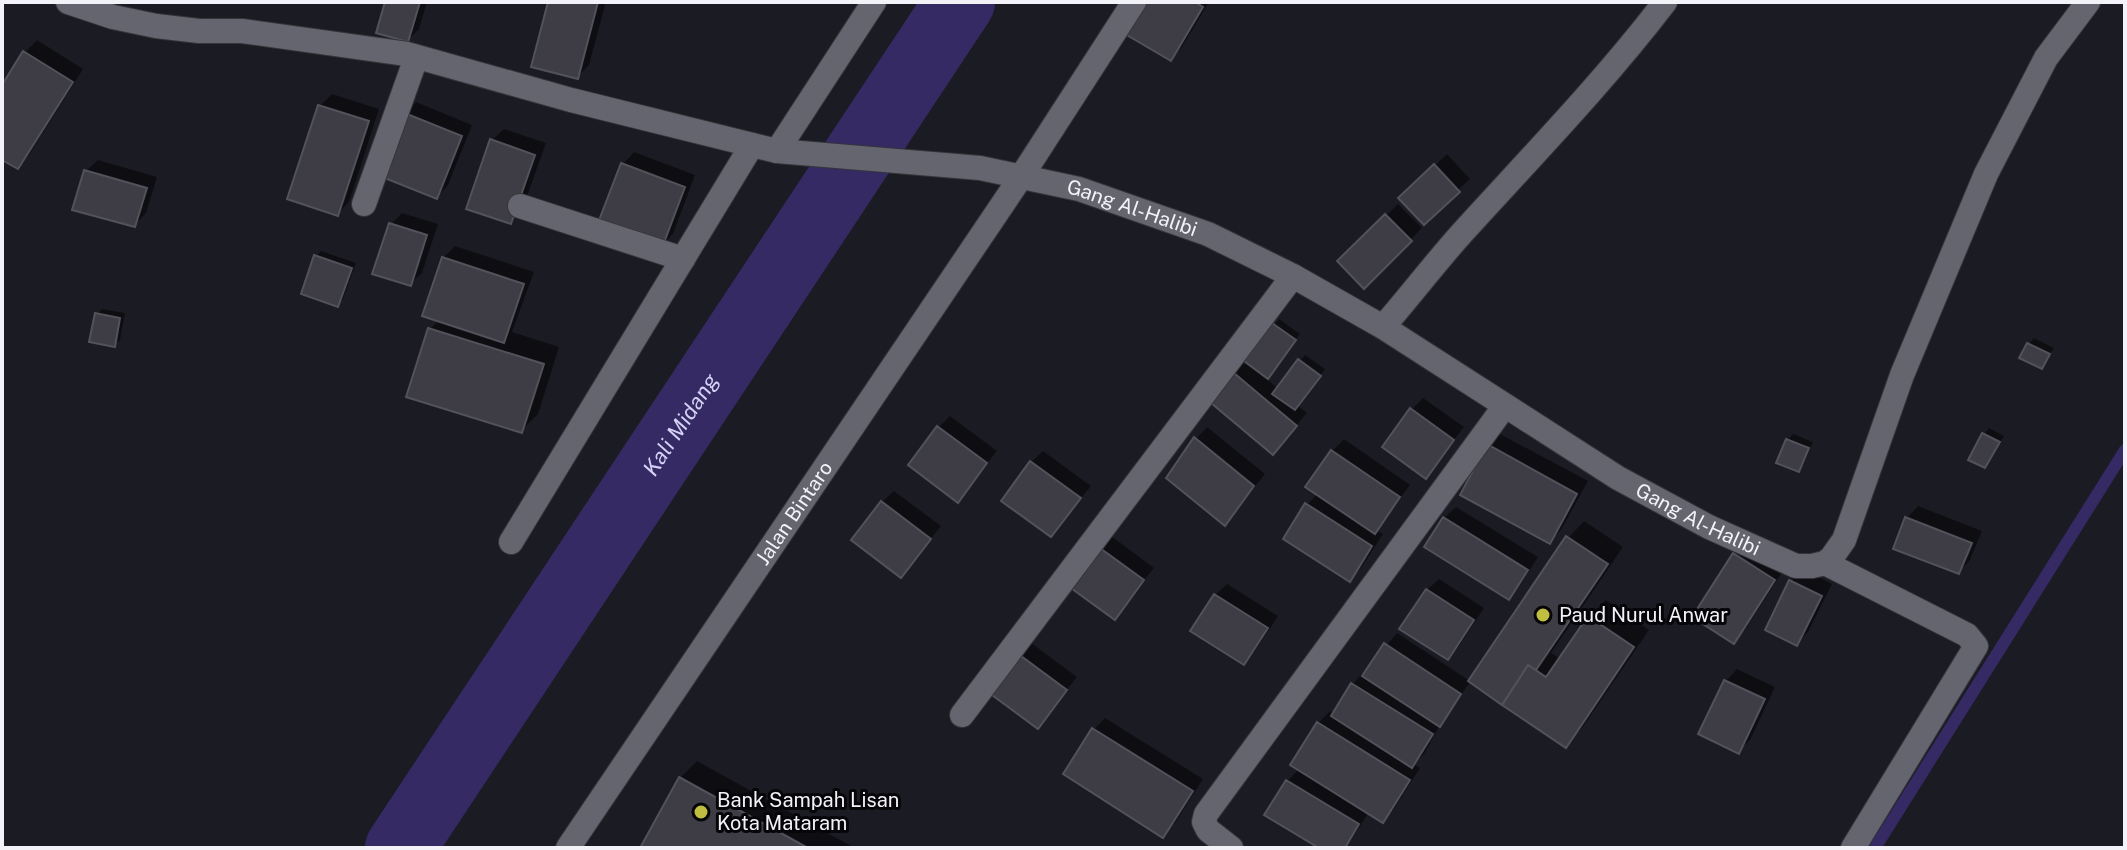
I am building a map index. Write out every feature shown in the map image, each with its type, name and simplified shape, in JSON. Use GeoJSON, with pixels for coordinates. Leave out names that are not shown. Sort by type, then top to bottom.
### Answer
{"type":"FeatureCollection","features":[{"type":"Feature","properties":{"kind":"street","name":"Gang Al-Halibi"},"geometry":{"type":"LineString","coordinates":[[68,2],[113,17],[156,26],[199,31],[242,31],[407,54],[571,100],[777,151],[980,168],[1079,189],[1208,234],[1293,276],[1383,327],[1618,478],[1709,527],[1796,566],[1825,563]]}},
{"type":"Feature","properties":{"kind":"street"},"geometry":{"type":"LineString","coordinates":[[777,151],[874,2]]}},
{"type":"Feature","properties":{"kind":"street","name":"Jalan Bintaro"},"geometry":{"type":"LineString","coordinates":[[568,848],[1021,177],[1134,2]]}},
{"type":"Feature","properties":{"kind":"street"},"geometry":{"type":"LineString","coordinates":[[1383,327],[1460,235],[1625,53],[1665,2]]}},
{"type":"Feature","properties":{"kind":"street"},"geometry":{"type":"LineString","coordinates":[[1853,848],[1976,646],[1967,635],[1825,563],[1844,540],[1902,375],[1986,174],[2046,58],[2088,2]]}},
{"type":"Feature","properties":{"kind":"street"},"geometry":{"type":"LineString","coordinates":[[364,204],[416,58]]}},
{"type":"Feature","properties":{"kind":"street"},"geometry":{"type":"LineString","coordinates":[[511,542],[752,145]]}},
{"type":"Feature","properties":{"kind":"street"},"geometry":{"type":"LineString","coordinates":[[520,206],[683,259]]}},
{"type":"Feature","properties":{"kind":"street"},"geometry":{"type":"LineString","coordinates":[[962,715],[1293,276]]}},
{"type":"Feature","properties":{"kind":"street"},"geometry":{"type":"LineString","coordinates":[[1231,848],[1208,830],[1204,822],[1206,814],[1504,407]]}},
{"type":"Feature","properties":{"kind":"building"},"geometry":{"type":"Polygon","coordinates":[[[385,2],[420,2],[408,42],[376,33],[385,2]]]}},
{"type":"Feature","properties":{"kind":"building"},"geometry":{"type":"Polygon","coordinates":[[[548,2],[598,2],[578,79],[531,67],[548,2]]]}},
{"type":"Feature","properties":{"kind":"building"},"geometry":{"type":"Polygon","coordinates":[[[1144,2],[1195,2],[1203,7],[1171,61],[1125,34],[1144,2]]]}},
{"type":"Feature","properties":{"kind":"building"},"geometry":{"type":"Polygon","coordinates":[[[23,51],[73,82],[18,169],[2,160],[2,85],[23,51]]]}},
{"type":"Feature","properties":{"kind":"building"},"geometry":{"type":"Polygon","coordinates":[[[318,105],[369,121],[338,216],[287,199],[318,105]]]}},
{"type":"Feature","properties":{"kind":"building"},"geometry":{"type":"Polygon","coordinates":[[[402,112],[462,136],[437,199],[377,175],[402,112]]]}},
{"type":"Feature","properties":{"kind":"building"},"geometry":{"type":"Polygon","coordinates":[[[490,139],[535,155],[511,224],[466,209],[490,139]]]}},
{"type":"Feature","properties":{"kind":"building"},"geometry":{"type":"Polygon","coordinates":[[[621,163],[685,187],[662,248],[598,223],[621,163]]]}},
{"type":"Feature","properties":{"kind":"building"},"geometry":{"type":"Polygon","coordinates":[[[1434,164],[1460,192],[1424,225],[1398,198],[1434,164]]]}},
{"type":"Feature","properties":{"kind":"building"},"geometry":{"type":"Polygon","coordinates":[[[84,170],[147,188],[135,227],[72,210],[84,170]]]}},
{"type":"Feature","properties":{"kind":"building"},"geometry":{"type":"Polygon","coordinates":[[[1385,214],[1412,241],[1364,289],[1337,261],[1385,214]]]}},
{"type":"Feature","properties":{"kind":"building"},"geometry":{"type":"Polygon","coordinates":[[[389,223],[427,235],[411,286],[372,274],[389,223]]]}},
{"type":"Feature","properties":{"kind":"building"},"geometry":{"type":"Polygon","coordinates":[[[314,255],[352,268],[338,307],[301,294],[314,255]]]}},
{"type":"Feature","properties":{"kind":"building"},"geometry":{"type":"Polygon","coordinates":[[[442,257],[524,284],[504,343],[422,316],[442,257]]]}},
{"type":"Feature","properties":{"kind":"building"},"geometry":{"type":"Polygon","coordinates":[[[95,313],[120,318],[115,347],[89,342],[95,313]]]}},
{"type":"Feature","properties":{"kind":"building"},"geometry":{"type":"Polygon","coordinates":[[[1272,323],[1296,340],[1268,379],[1244,361],[1272,323]]]}},
{"type":"Feature","properties":{"kind":"building"},"geometry":{"type":"Polygon","coordinates":[[[428,328],[544,364],[522,433],[406,397],[428,328]]]}},
{"type":"Feature","properties":{"kind":"building"},"geometry":{"type":"Polygon","coordinates":[[[2027,343],[2050,354],[2042,369],[2019,358],[2027,343]]]}},
{"type":"Feature","properties":{"kind":"building"},"geometry":{"type":"Polygon","coordinates":[[[1298,359],[1321,376],[1295,410],[1272,394],[1298,359]]]}},
{"type":"Feature","properties":{"kind":"building"},"geometry":{"type":"Polygon","coordinates":[[[1228,368],[1297,426],[1273,455],[1204,397],[1228,368]]]}},
{"type":"Feature","properties":{"kind":"building"},"geometry":{"type":"Polygon","coordinates":[[[1410,408],[1454,440],[1426,479],[1382,447],[1410,408]]]}},
{"type":"Feature","properties":{"kind":"building"},"geometry":{"type":"Polygon","coordinates":[[[937,426],[987,463],[958,503],[908,465],[937,426]]]}},
{"type":"Feature","properties":{"kind":"building"},"geometry":{"type":"Polygon","coordinates":[[[1982,433],[2000,442],[1985,468],[1968,460],[1982,433]]]}},
{"type":"Feature","properties":{"kind":"building"},"geometry":{"type":"Polygon","coordinates":[[[1194,437],[1254,486],[1225,526],[1166,478],[1194,437]]]}},
{"type":"Feature","properties":{"kind":"building"},"geometry":{"type":"Polygon","coordinates":[[[1786,439],[1809,448],[1799,472],[1776,463],[1786,439]]]}},
{"type":"Feature","properties":{"kind":"building"},"geometry":{"type":"Polygon","coordinates":[[[1487,444],[1577,494],[1550,544],[1460,495],[1487,444]]]}},
{"type":"Feature","properties":{"kind":"building"},"geometry":{"type":"Polygon","coordinates":[[[1331,450],[1400,497],[1375,534],[1305,487],[1331,450]]]}},
{"type":"Feature","properties":{"kind":"building"},"geometry":{"type":"Polygon","coordinates":[[[1030,461],[1081,498],[1051,537],[1001,501],[1030,461]]]}},
{"type":"Feature","properties":{"kind":"building"},"geometry":{"type":"Polygon","coordinates":[[[881,501],[931,539],[901,578],[851,540],[881,501]]]}},
{"type":"Feature","properties":{"kind":"building"},"geometry":{"type":"Polygon","coordinates":[[[1305,503],[1372,546],[1350,582],[1283,539],[1305,503]]]}},
{"type":"Feature","properties":{"kind":"building"},"geometry":{"type":"Polygon","coordinates":[[[1443,517],[1528,570],[1509,600],[1424,547],[1443,517]]]}},
{"type":"Feature","properties":{"kind":"building"},"geometry":{"type":"Polygon","coordinates":[[[1905,517],[1972,543],[1959,574],[1893,549],[1905,517]]]}},
{"type":"Feature","properties":{"kind":"building","name":"Paud Nurul Anwar"},"geometry":{"type":"Polygon","coordinates":[[[1566,536],[1608,564],[1536,670],[1528,665],[1502,705],[1468,681],[1566,536]]]}},
{"type":"Feature","properties":{"kind":"building"},"geometry":{"type":"Polygon","coordinates":[[[1093,543],[1144,580],[1115,620],[1064,583],[1093,543]]]}},
{"type":"Feature","properties":{"kind":"building"},"geometry":{"type":"Polygon","coordinates":[[[1733,553],[1775,580],[1734,644],[1692,617],[1733,553]]]}},
{"type":"Feature","properties":{"kind":"building"},"geometry":{"type":"Polygon","coordinates":[[[1789,580],[1822,596],[1797,646],[1765,630],[1789,580]]]}},
{"type":"Feature","properties":{"kind":"building"},"geometry":{"type":"Polygon","coordinates":[[[1426,589],[1474,620],[1448,660],[1399,629],[1426,589]]]}},
{"type":"Feature","properties":{"kind":"building"},"geometry":{"type":"Polygon","coordinates":[[[1214,594],[1268,628],[1244,665],[1190,631],[1214,594]]]}},
{"type":"Feature","properties":{"kind":"building"},"geometry":{"type":"Polygon","coordinates":[[[1588,616],[1634,647],[1566,748],[1502,705],[1528,665],[1546,677],[1588,616]]]}},
{"type":"Feature","properties":{"kind":"building"},"geometry":{"type":"Polygon","coordinates":[[[1384,643],[1461,694],[1440,727],[1362,676],[1384,643]]]}},
{"type":"Feature","properties":{"kind":"building"},"geometry":{"type":"Polygon","coordinates":[[[1017,653],[1067,690],[1038,729],[988,692],[1017,653]]]}},
{"type":"Feature","properties":{"kind":"building"},"geometry":{"type":"Polygon","coordinates":[[[1724,680],[1765,699],[1739,754],[1698,734],[1724,680]]]}},
{"type":"Feature","properties":{"kind":"building"},"geometry":{"type":"Polygon","coordinates":[[[1351,683],[1433,734],[1412,768],[1331,716],[1351,683]]]}},
{"type":"Feature","properties":{"kind":"building"},"geometry":{"type":"Polygon","coordinates":[[[1317,722],[1410,780],[1383,823],[1290,765],[1317,722]]]}},
{"type":"Feature","properties":{"kind":"building"},"geometry":{"type":"Polygon","coordinates":[[[1092,728],[1193,791],[1163,838],[1063,774],[1092,728]]]}},
{"type":"Feature","properties":{"kind":"building","name":"Bank Sampah Lisan Kota Mataram"},"geometry":{"type":"Polygon","coordinates":[[[679,777],[808,848],[640,848],[679,777]]]}},
{"type":"Feature","properties":{"kind":"building"},"geometry":{"type":"Polygon","coordinates":[[[1286,780],[1359,824],[1345,848],[1319,848],[1264,815],[1286,780]]]}},
{"type":"Feature","properties":{"kind":"waterway","name":"Kali Midang"},"geometry":{"type":"LineString","coordinates":[[400,848],[960,2]]}},
{"type":"Feature","properties":{"kind":"waterway"},"geometry":{"type":"LineString","coordinates":[[1875,848],[2125,450]]}},
{"type":"Feature","properties":{"kind":"place","name":"Paud Nurul Anwar"},"geometry":{"type":"Point","coordinates":[1543,615]}},
{"type":"Feature","properties":{"kind":"place","name":"Bank Sampah Lisan Kota Mataram"},"geometry":{"type":"Point","coordinates":[701,812]}}]}
